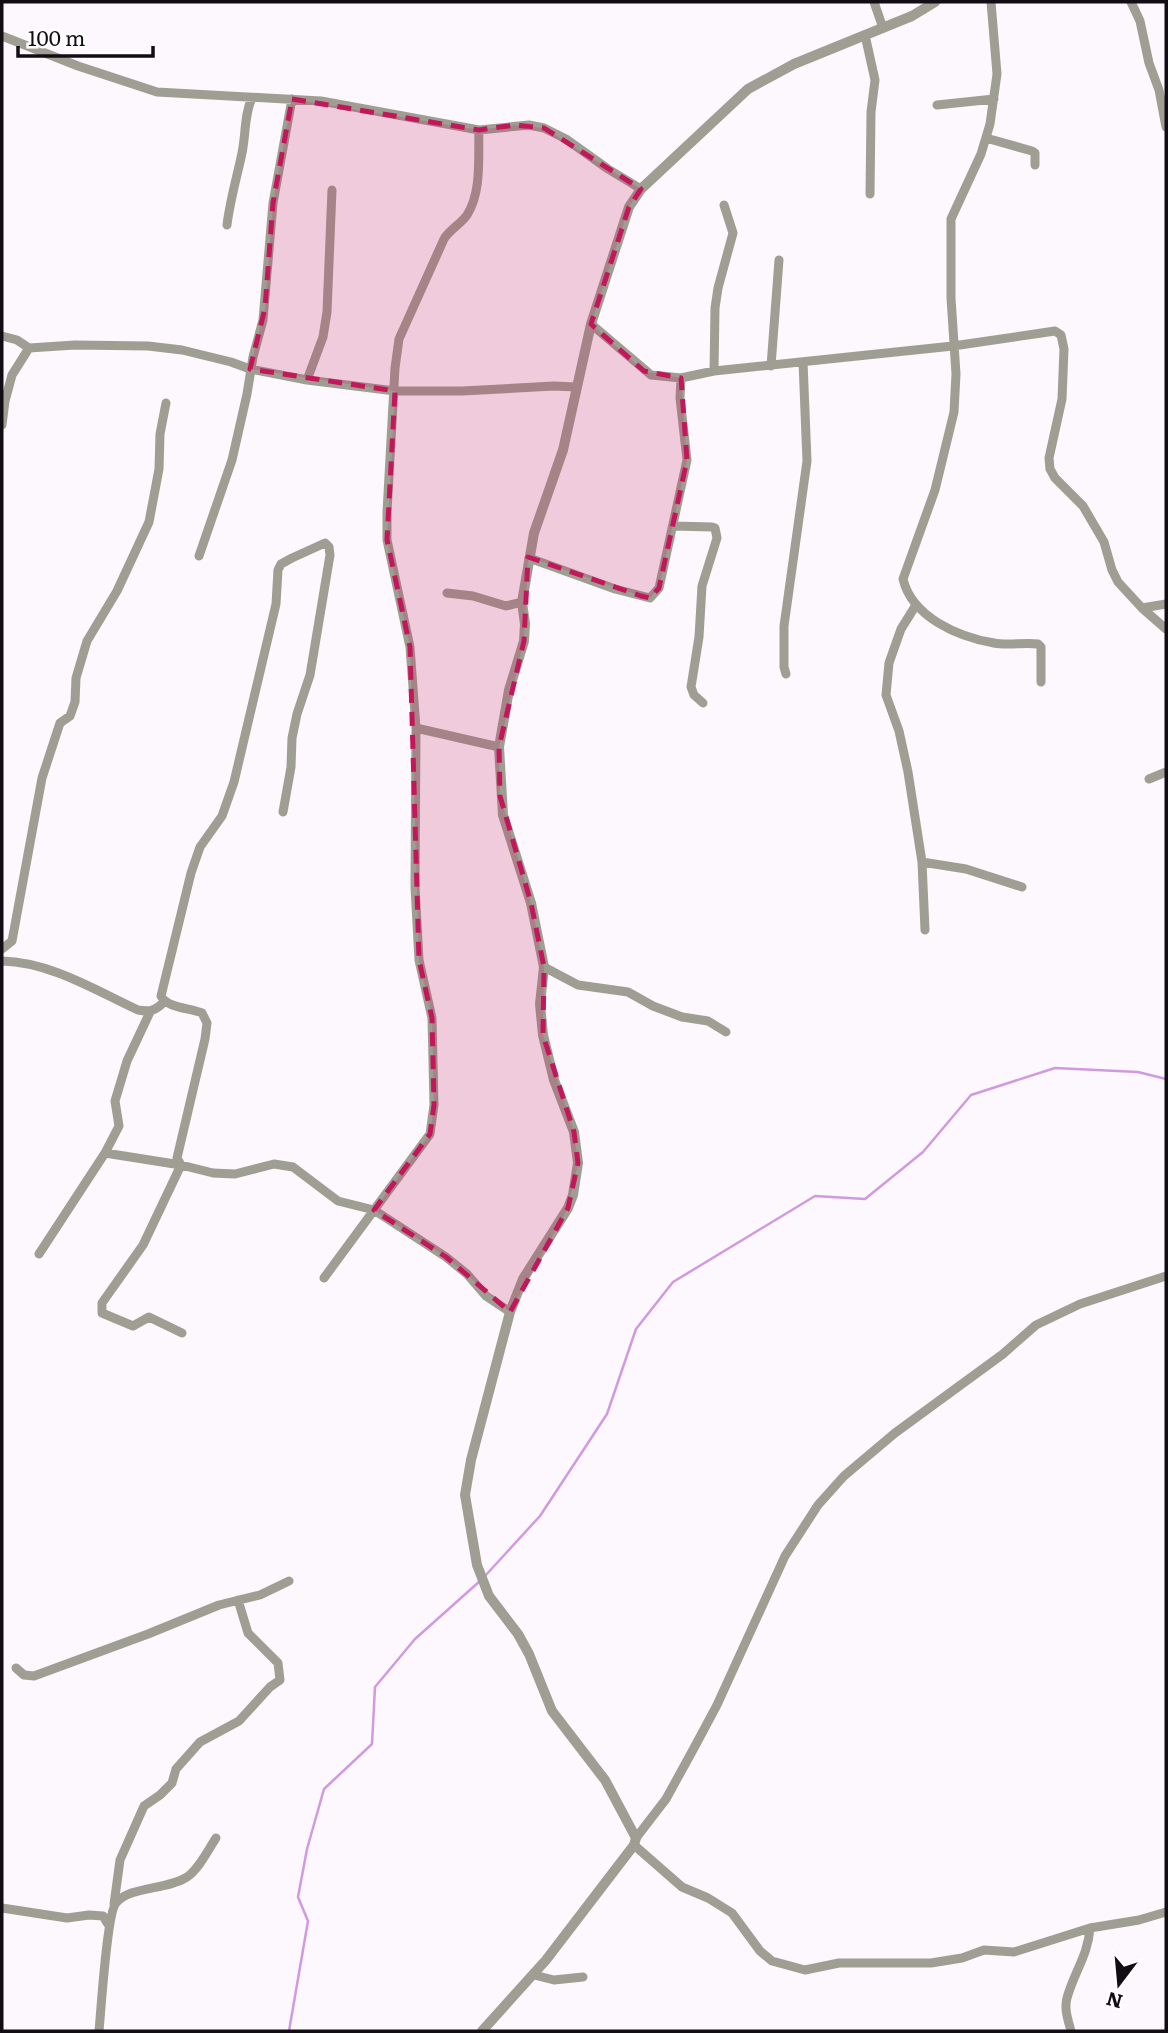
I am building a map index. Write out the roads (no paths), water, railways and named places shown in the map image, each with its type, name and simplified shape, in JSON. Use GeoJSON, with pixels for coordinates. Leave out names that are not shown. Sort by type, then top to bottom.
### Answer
{"type":"FeatureCollection","features":[{"type":"Feature","properties":{"kind":"street"},"geometry":{"type":"LineString","coordinates":[[874,2],[883,28]]}},
{"type":"Feature","properties":{"kind":"street"},"geometry":{"type":"LineString","coordinates":[[935,2],[912,16],[794,64],[748,89],[641,188],[629,207],[591,324],[563,450],[534,533],[522,602],[524,642],[509,690],[499,747],[503,815],[531,902],[544,967],[540,1004],[542,1035],[554,1080],[574,1132],[578,1163],[568,1208],[523,1279],[510,1312],[471,1460],[466,1489],[477,1564],[489,1596],[518,1634],[529,1654],[552,1712],[605,1780],[635,1842],[682,1887],[708,1898],[732,1913],[760,1951],[772,1961],[794,1969],[815,1969],[839,1964],[940,1962],[984,1950],[1014,1952],[1090,1927],[1139,1920],[1166,1912]]}},
{"type":"Feature","properties":{"kind":"street"},"geometry":{"type":"LineString","coordinates":[[991,2],[997,62],[994,99],[986,138],[951,219],[951,298],[956,374],[954,412],[935,490],[904,579],[906,593],[916,605],[948,630],[995,644],[1038,644],[1041,647],[1041,682]]}},
{"type":"Feature","properties":{"kind":"street"},"geometry":{"type":"LineString","coordinates":[[1131,2],[1140,21],[1166,127]]}},
{"type":"Feature","properties":{"kind":"street"},"geometry":{"type":"LineString","coordinates":[[865,35],[875,80],[871,112],[870,194]]}},
{"type":"Feature","properties":{"kind":"street"},"geometry":{"type":"LineString","coordinates":[[2,36],[78,66],[157,92],[341,104],[479,130],[515,124],[544,128],[566,139],[608,169],[641,188]]}},
{"type":"Feature","properties":{"kind":"street"},"geometry":{"type":"LineString","coordinates":[[227,225],[242,152],[246,116],[253,98]]}},
{"type":"Feature","properties":{"kind":"street"},"geometry":{"type":"LineString","coordinates":[[199,556],[232,460],[265,307],[273,204],[292,99]]}},
{"type":"Feature","properties":{"kind":"street"},"geometry":{"type":"LineString","coordinates":[[937,105],[994,99]]}},
{"type":"Feature","properties":{"kind":"street"},"geometry":{"type":"LineString","coordinates":[[324,1278],[430,1134],[434,1105],[432,1018],[419,960],[415,874],[416,728],[410,648],[387,540],[395,368],[399,339],[444,239],[450,230],[467,217],[477,177],[479,130]]}},
{"type":"Feature","properties":{"kind":"street"},"geometry":{"type":"LineString","coordinates":[[986,138],[1032,150],[1035,153],[1035,165]]}},
{"type":"Feature","properties":{"kind":"street"},"geometry":{"type":"LineString","coordinates":[[307,380],[323,337],[327,312],[332,190]]}},
{"type":"Feature","properties":{"kind":"street"},"geometry":{"type":"LineString","coordinates":[[714,371],[717,298],[733,233],[724,205]]}},
{"type":"Feature","properties":{"kind":"street"},"geometry":{"type":"LineString","coordinates":[[771,366],[779,260]]}},
{"type":"Feature","properties":{"kind":"street"},"geometry":{"type":"LineString","coordinates":[[591,324],[644,371],[660,377],[681,378],[714,371],[953,346],[1055,331],[1061,335],[1063,349],[1062,399],[1049,458],[1050,469],[1055,478],[1083,506],[1104,541],[1118,582],[1166,629]]}},
{"type":"Feature","properties":{"kind":"street"},"geometry":{"type":"LineString","coordinates":[[2,336],[29,348],[75,345],[148,346],[183,350],[250,369],[307,380],[395,391],[576,387]]}},
{"type":"Feature","properties":{"kind":"street"},"geometry":{"type":"LineString","coordinates":[[2,425],[12,374],[29,348]]}},
{"type":"Feature","properties":{"kind":"street"},"geometry":{"type":"LineString","coordinates":[[786,674],[784,626],[807,461],[803,362]]}},
{"type":"Feature","properties":{"kind":"street"},"geometry":{"type":"LineString","coordinates":[[529,558],[615,589],[650,598],[659,588],[687,460],[680,398],[681,378]]}},
{"type":"Feature","properties":{"kind":"street"},"geometry":{"type":"LineString","coordinates":[[2,949],[12,941],[42,778],[60,723],[70,716],[73,709],[76,678],[87,641],[117,590],[149,522],[157,482],[160,434],[166,403]]}},
{"type":"Feature","properties":{"kind":"street"},"geometry":{"type":"LineString","coordinates":[[673,526],[712,527],[717,532],[702,586],[699,638],[691,687],[694,695],[703,703]]}},
{"type":"Feature","properties":{"kind":"street"},"geometry":{"type":"LineString","coordinates":[[181,1165],[177,1158],[207,1023],[202,1013],[164,1002],[161,996],[191,873],[200,847],[222,816],[234,782],[276,604],[278,570],[281,564],[325,543],[329,547],[330,555],[319,627],[310,675],[292,738],[291,767],[283,812]]}},
{"type":"Feature","properties":{"kind":"street"},"geometry":{"type":"LineString","coordinates":[[447,593],[473,596],[506,606],[522,602]]}},
{"type":"Feature","properties":{"kind":"street"},"geometry":{"type":"LineString","coordinates":[[1142,608],[1166,604]]}},
{"type":"Feature","properties":{"kind":"street"},"geometry":{"type":"LineString","coordinates":[[916,605],[901,629],[889,663],[886,695],[899,731],[908,772],[922,862],[925,930]]}},
{"type":"Feature","properties":{"kind":"street"},"geometry":{"type":"LineString","coordinates":[[416,728],[499,747]]}},
{"type":"Feature","properties":{"kind":"street"},"geometry":{"type":"LineString","coordinates":[[1149,779],[1166,772]]}},
{"type":"Feature","properties":{"kind":"street"},"geometry":{"type":"LineString","coordinates":[[922,862],[967,869],[1022,887]]}},
{"type":"Feature","properties":{"kind":"street"},"geometry":{"type":"LineString","coordinates":[[2,961],[28,964],[55,972],[138,1010],[150,1012],[164,1002]]}},
{"type":"Feature","properties":{"kind":"street"},"geometry":{"type":"LineString","coordinates":[[544,967],[579,985],[628,992],[663,1010],[682,1017],[708,1021],[726,1032]]}},
{"type":"Feature","properties":{"kind":"street"},"geometry":{"type":"LineString","coordinates":[[39,1254],[120,1126],[115,1101],[127,1061],[150,1012]]}},
{"type":"Feature","properties":{"kind":"street"},"geometry":{"type":"LineString","coordinates":[[105,1153],[213,1173],[235,1174],[274,1164],[293,1167],[338,1201],[374,1210],[446,1256],[467,1274],[486,1296],[510,1312]]}},
{"type":"Feature","properties":{"kind":"street"},"geometry":{"type":"LineString","coordinates":[[181,1165],[143,1245],[102,1303],[102,1313],[133,1326],[149,1317],[183,1333]]}},
{"type":"Feature","properties":{"kind":"street"},"geometry":{"type":"LineString","coordinates":[[482,2031],[534,1975],[666,1799],[716,1705],[785,1556],[818,1505],[844,1476],[895,1433],[1003,1354],[1036,1325],[1080,1304],[1166,1276]]}},
{"type":"Feature","properties":{"kind":"street"},"geometry":{"type":"LineString","coordinates":[[16,1668],[24,1675],[34,1676],[219,1605],[260,1595],[289,1581]]}},
{"type":"Feature","properties":{"kind":"street"},"geometry":{"type":"LineString","coordinates":[[99,2031],[108,1924],[114,1904],[120,1860],[144,1806],[172,1783],[176,1769],[200,1742],[239,1721],[280,1679],[278,1663],[248,1633],[238,1600]]}},
{"type":"Feature","properties":{"kind":"street"},"geometry":{"type":"LineString","coordinates":[[114,1904],[126,1894],[157,1888],[188,1877],[216,1838]]}},
{"type":"Feature","properties":{"kind":"street"},"geometry":{"type":"LineString","coordinates":[[2,1908],[66,1918],[103,1916],[108,1924]]}},
{"type":"Feature","properties":{"kind":"street"},"geometry":{"type":"LineString","coordinates":[[1071,2031],[1066,2013],[1066,1999],[1089,1945],[1090,1927]]}},
{"type":"Feature","properties":{"kind":"street"},"geometry":{"type":"LineString","coordinates":[[534,1975],[554,1980],[583,1977]]}},
{"type":"Feature","properties":{"kind":"waterway"},"geometry":{"type":"LineString","coordinates":[[485,1576],[540,1516],[607,1414],[636,1329],[673,1282],[815,1196],[865,1199],[923,1152],[971,1095],[1055,1068],[1138,1072],[1166,1079]]}},
{"type":"Feature","properties":{"kind":"waterway"},"geometry":{"type":"LineString","coordinates":[[289,2031],[308,1921],[298,1897],[307,1849],[324,1789],[372,1744],[375,1687],[415,1639],[480,1581]]}}]}
